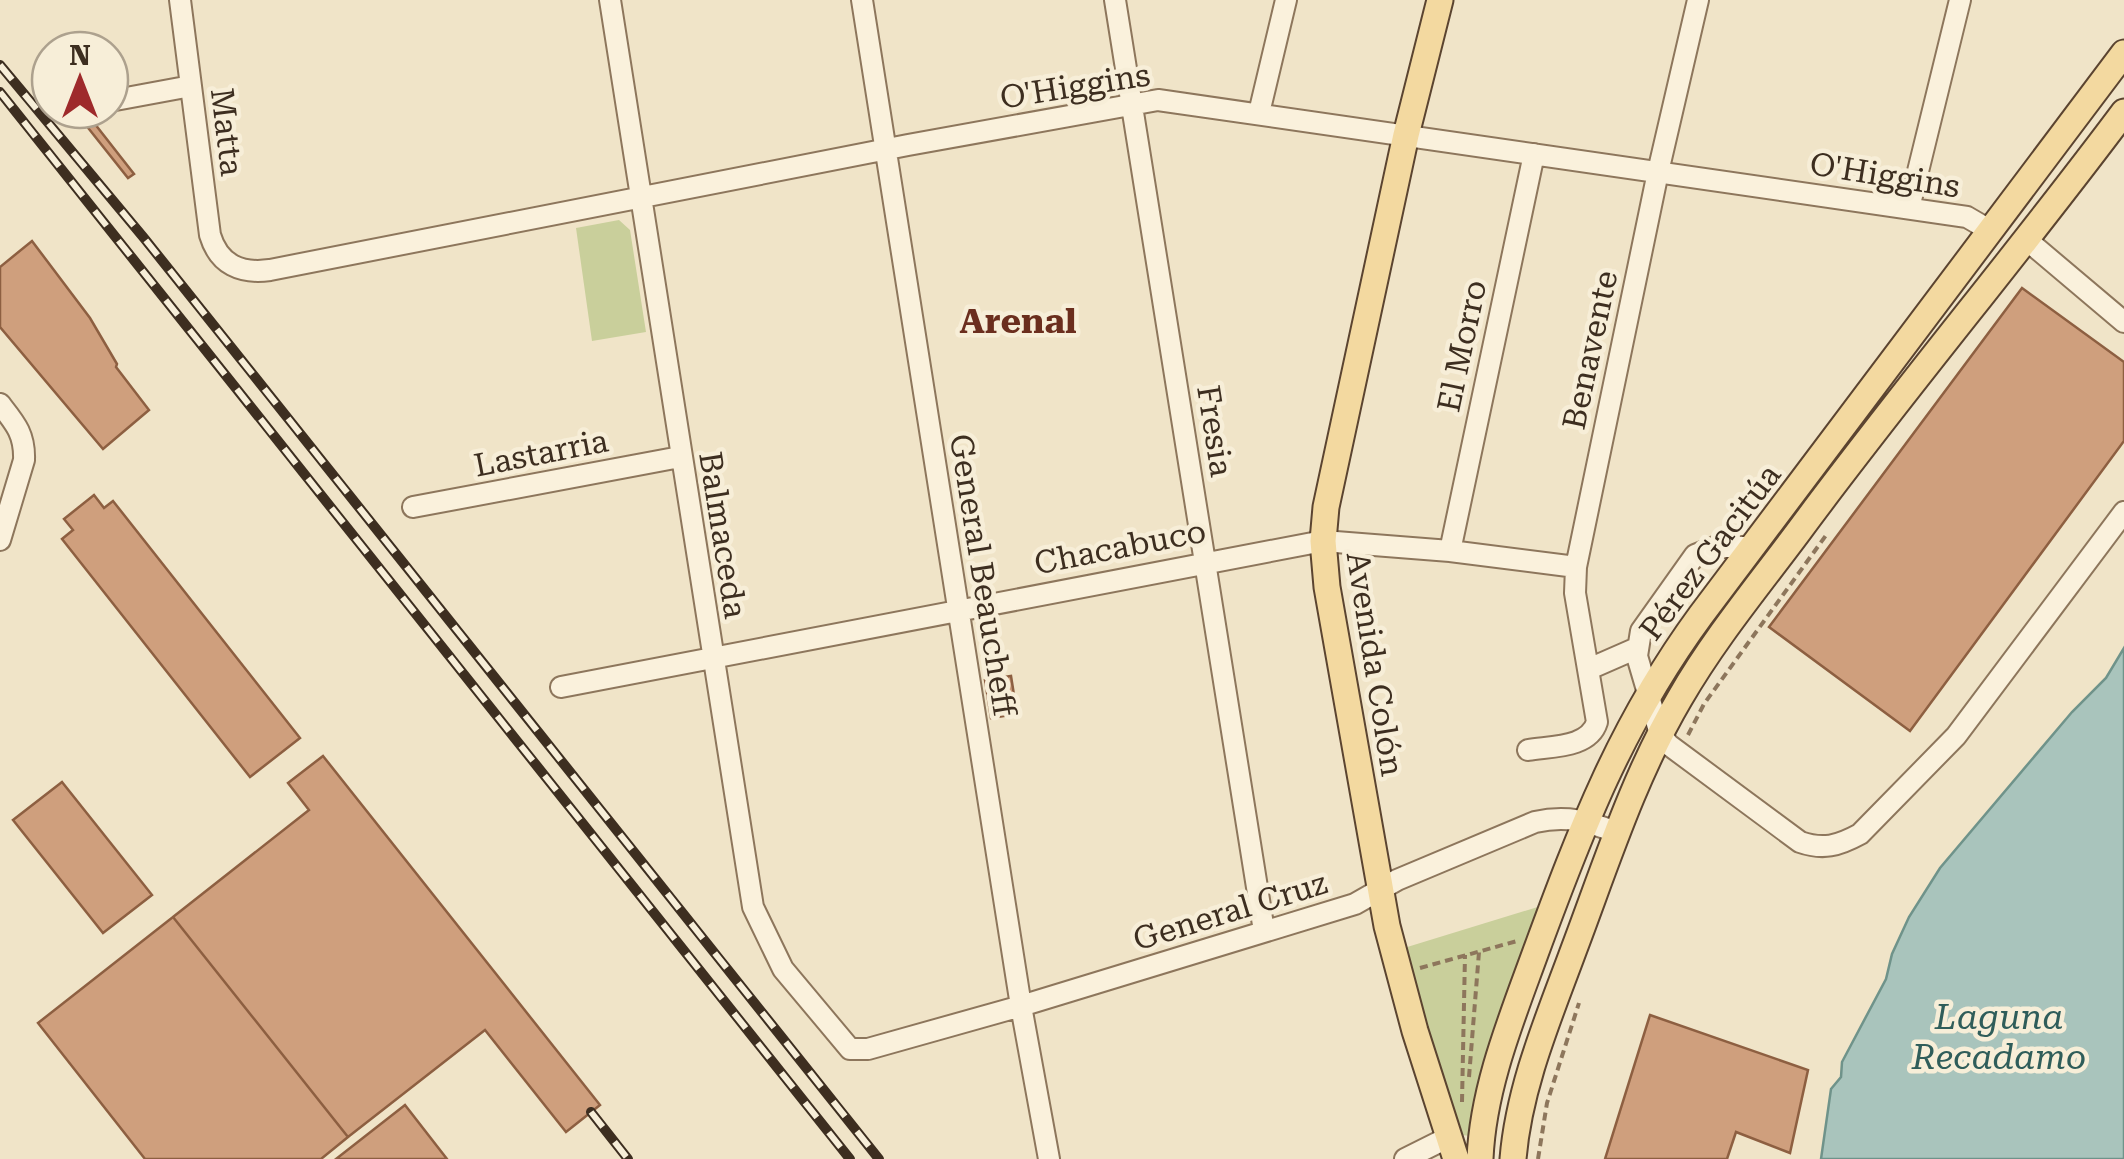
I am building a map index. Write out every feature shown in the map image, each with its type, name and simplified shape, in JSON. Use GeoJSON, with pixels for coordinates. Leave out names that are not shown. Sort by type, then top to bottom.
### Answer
{"type":"FeatureCollection","features":[{"type":"Feature","properties":{"kind":"main road","name":"Avenida Colón"},"geometry":{"type":"LineString","coordinates":[[1440,0],[1406,135],[1322,541],[1379,891],[1405,996],[1453,1148]]}},
{"type":"Feature","properties":{"kind":"main road","name":"Pérez Gacitúa"},"geometry":{"type":"LineString","coordinates":[[1480,1159],[1488,1099],[1506,1036],[1585,820],[1612,758],[1648,694],[1753,547],[2124,52]]}},
{"type":"Feature","properties":{"kind":"main road","name":"Pérez Gacitúa"},"geometry":{"type":"LineString","coordinates":[[1514,1159],[1531,1068],[1618,833],[1670,743],[1719,639],[1843,471],[2028,241],[2124,112]]}},
{"type":"Feature","properties":{"kind":"street","name":"Matta"},"geometry":{"type":"LineString","coordinates":[[180,0],[210,235],[218,254],[230,266]]}},
{"type":"Feature","properties":{"kind":"street","name":"Balmaceda"},"geometry":{"type":"LineString","coordinates":[[610,0],[753,907],[783,968],[850,1049]]}},
{"type":"Feature","properties":{"kind":"street","name":"General Beaucheff"},"geometry":{"type":"LineString","coordinates":[[862,0],[1048,1159]]}},
{"type":"Feature","properties":{"kind":"street","name":"Fresia"},"geometry":{"type":"LineString","coordinates":[[1116,0],[1264,932]]}},
{"type":"Feature","properties":{"kind":"street"},"geometry":{"type":"LineString","coordinates":[[1259,112],[1286,0]]}},
{"type":"Feature","properties":{"kind":"street","name":"Benavente"},"geometry":{"type":"LineString","coordinates":[[1528,750],[1583,741],[1592,734],[1597,714],[1575,593],[1576,567],[1698,0]]}},
{"type":"Feature","properties":{"kind":"street"},"geometry":{"type":"LineString","coordinates":[[1909,208],[1960,0]]}},
{"type":"Feature","properties":{"kind":"street"},"geometry":{"type":"LineString","coordinates":[[130,97],[191,86]]}},
{"type":"Feature","properties":{"kind":"street","name":"O'Higgins"},"geometry":{"type":"LineString","coordinates":[[230,266],[270,270],[1158,100],[1968,217],[1991,231]]}},
{"type":"Feature","properties":{"kind":"street","name":"El Morro"},"geometry":{"type":"LineString","coordinates":[[1450,550],[1534,154]]}},
{"type":"Feature","properties":{"kind":"street"},"geometry":{"type":"LineString","coordinates":[[2028,241],[2124,322]]}},
{"type":"Feature","properties":{"kind":"street"},"geometry":{"type":"LineString","coordinates":[[0,404],[22,432],[24,460],[0,540]]}},
{"type":"Feature","properties":{"kind":"street","name":"Lastarria"},"geometry":{"type":"LineString","coordinates":[[414,507],[680,457]]}},
{"type":"Feature","properties":{"kind":"street"},"geometry":{"type":"LineString","coordinates":[[1753,547],[1715,547],[1695,555],[1645,622],[1637,648],[1648,694],[1670,743],[1800,842],[1818,848],[1841,844],[1860,834],[1956,736],[2124,512]]}},
{"type":"Feature","properties":{"kind":"street","name":"Chacabuco"},"geometry":{"type":"LineString","coordinates":[[560,687],[1322,541],[1450,550],[1576,567]]}},
{"type":"Feature","properties":{"kind":"street"},"geometry":{"type":"LineString","coordinates":[[1588,668],[1637,648]]}},
{"type":"Feature","properties":{"kind":"street","name":"General Cruz"},"geometry":{"type":"LineString","coordinates":[[850,1049],[868,1050],[1355,904],[1534,822],[1558,818],[1585,820],[1618,833]]}},
{"type":"Feature","properties":{"kind":"street"},"geometry":{"type":"LineString","coordinates":[[1406,1159],[1453,1148]]}},
{"type":"Feature","properties":{"kind":"path"},"geometry":{"type":"LineString","coordinates":[[1670,743],[1704,704],[1830,529]]}},
{"type":"Feature","properties":{"kind":"path"},"geometry":{"type":"LineString","coordinates":[[1415,969],[1524,939]]}},
{"type":"Feature","properties":{"kind":"path"},"geometry":{"type":"LineString","coordinates":[[1465,955],[1465,1110],[1479,952]]}},
{"type":"Feature","properties":{"kind":"path"},"geometry":{"type":"LineString","coordinates":[[1538,1159],[1555,1072],[1581,998]]}},
{"type":"Feature","properties":{"kind":"green space"},"geometry":{"type":"Polygon","coordinates":[[[619,220],[630,230],[646,332],[592,341],[576,228],[619,220]]]}},
{"type":"Feature","properties":{"kind":"green space"},"geometry":{"type":"Polygon","coordinates":[[[1544,905],[1471,1136],[1461,1135],[1424,1027],[1404,948],[1544,905]]]}},
{"type":"Feature","properties":{"kind":"water","name":"Laguna Recadamo"},"geometry":{"type":"Polygon","coordinates":[[[2124,648],[2124,1159],[1821,1159],[1831,1089],[1841,1077],[1842,1062],[1886,979],[1892,954],[1909,917],[1940,868],[2072,712],[2106,678],[2124,648]]]}},
{"type":"Feature","properties":{"kind":"building"},"geometry":{"type":"Polygon","coordinates":[[[90,130],[100,130],[134,174],[128,178],[90,130]]]}},
{"type":"Feature","properties":{"kind":"building"},"geometry":{"type":"Polygon","coordinates":[[[32,241],[90,318],[116,367],[149,410],[103,449],[0,327],[0,267],[32,241]]]}},
{"type":"Feature","properties":{"kind":"building"},"geometry":{"type":"Polygon","coordinates":[[[2022,288],[2124,362],[2124,441],[1910,731],[1769,627],[2022,288]]]}},
{"type":"Feature","properties":{"kind":"building"},"geometry":{"type":"Polygon","coordinates":[[[94,495],[104,508],[113,501],[300,738],[250,777],[62,539],[73,530],[64,519],[94,495]]]}},
{"type":"Feature","properties":{"kind":"building"},"geometry":{"type":"Polygon","coordinates":[[[1011,676],[1017,714],[991,718],[985,680],[1011,676]]]}},
{"type":"Feature","properties":{"kind":"building"},"geometry":{"type":"Polygon","coordinates":[[[323,756],[600,1105],[566,1132],[485,1030],[348,1137],[173,917],[309,810],[288,783],[323,756]]]}},
{"type":"Feature","properties":{"kind":"building"},"geometry":{"type":"Polygon","coordinates":[[[62,782],[152,895],[103,933],[13,820],[62,782]]]}},
{"type":"Feature","properties":{"kind":"building"},"geometry":{"type":"Polygon","coordinates":[[[173,917],[348,1137],[321,1159],[145,1159],[38,1023],[173,917]]]}},
{"type":"Feature","properties":{"kind":"building"},"geometry":{"type":"Polygon","coordinates":[[[1650,1015],[1808,1070],[1790,1153],[1736,1132],[1727,1159],[1605,1159],[1650,1015]]]}},
{"type":"Feature","properties":{"kind":"building"},"geometry":{"type":"Polygon","coordinates":[[[405,1105],[447,1159],[336,1159],[405,1105]]]}},
{"type":"Feature","properties":{"kind":"railway"},"geometry":{"type":"LineString","coordinates":[[0,65],[144,238],[879,1159]]}},
{"type":"Feature","properties":{"kind":"railway"},"geometry":{"type":"LineString","coordinates":[[0,92],[850,1159]]}},
{"type":"Feature","properties":{"kind":"railway"},"geometry":{"type":"LineString","coordinates":[[591,1112],[628,1159]]}},
{"type":"Feature","properties":{"kind":"district","name":"Arenal"},"geometry":{"type":"Point","coordinates":[1018,321]}}]}
